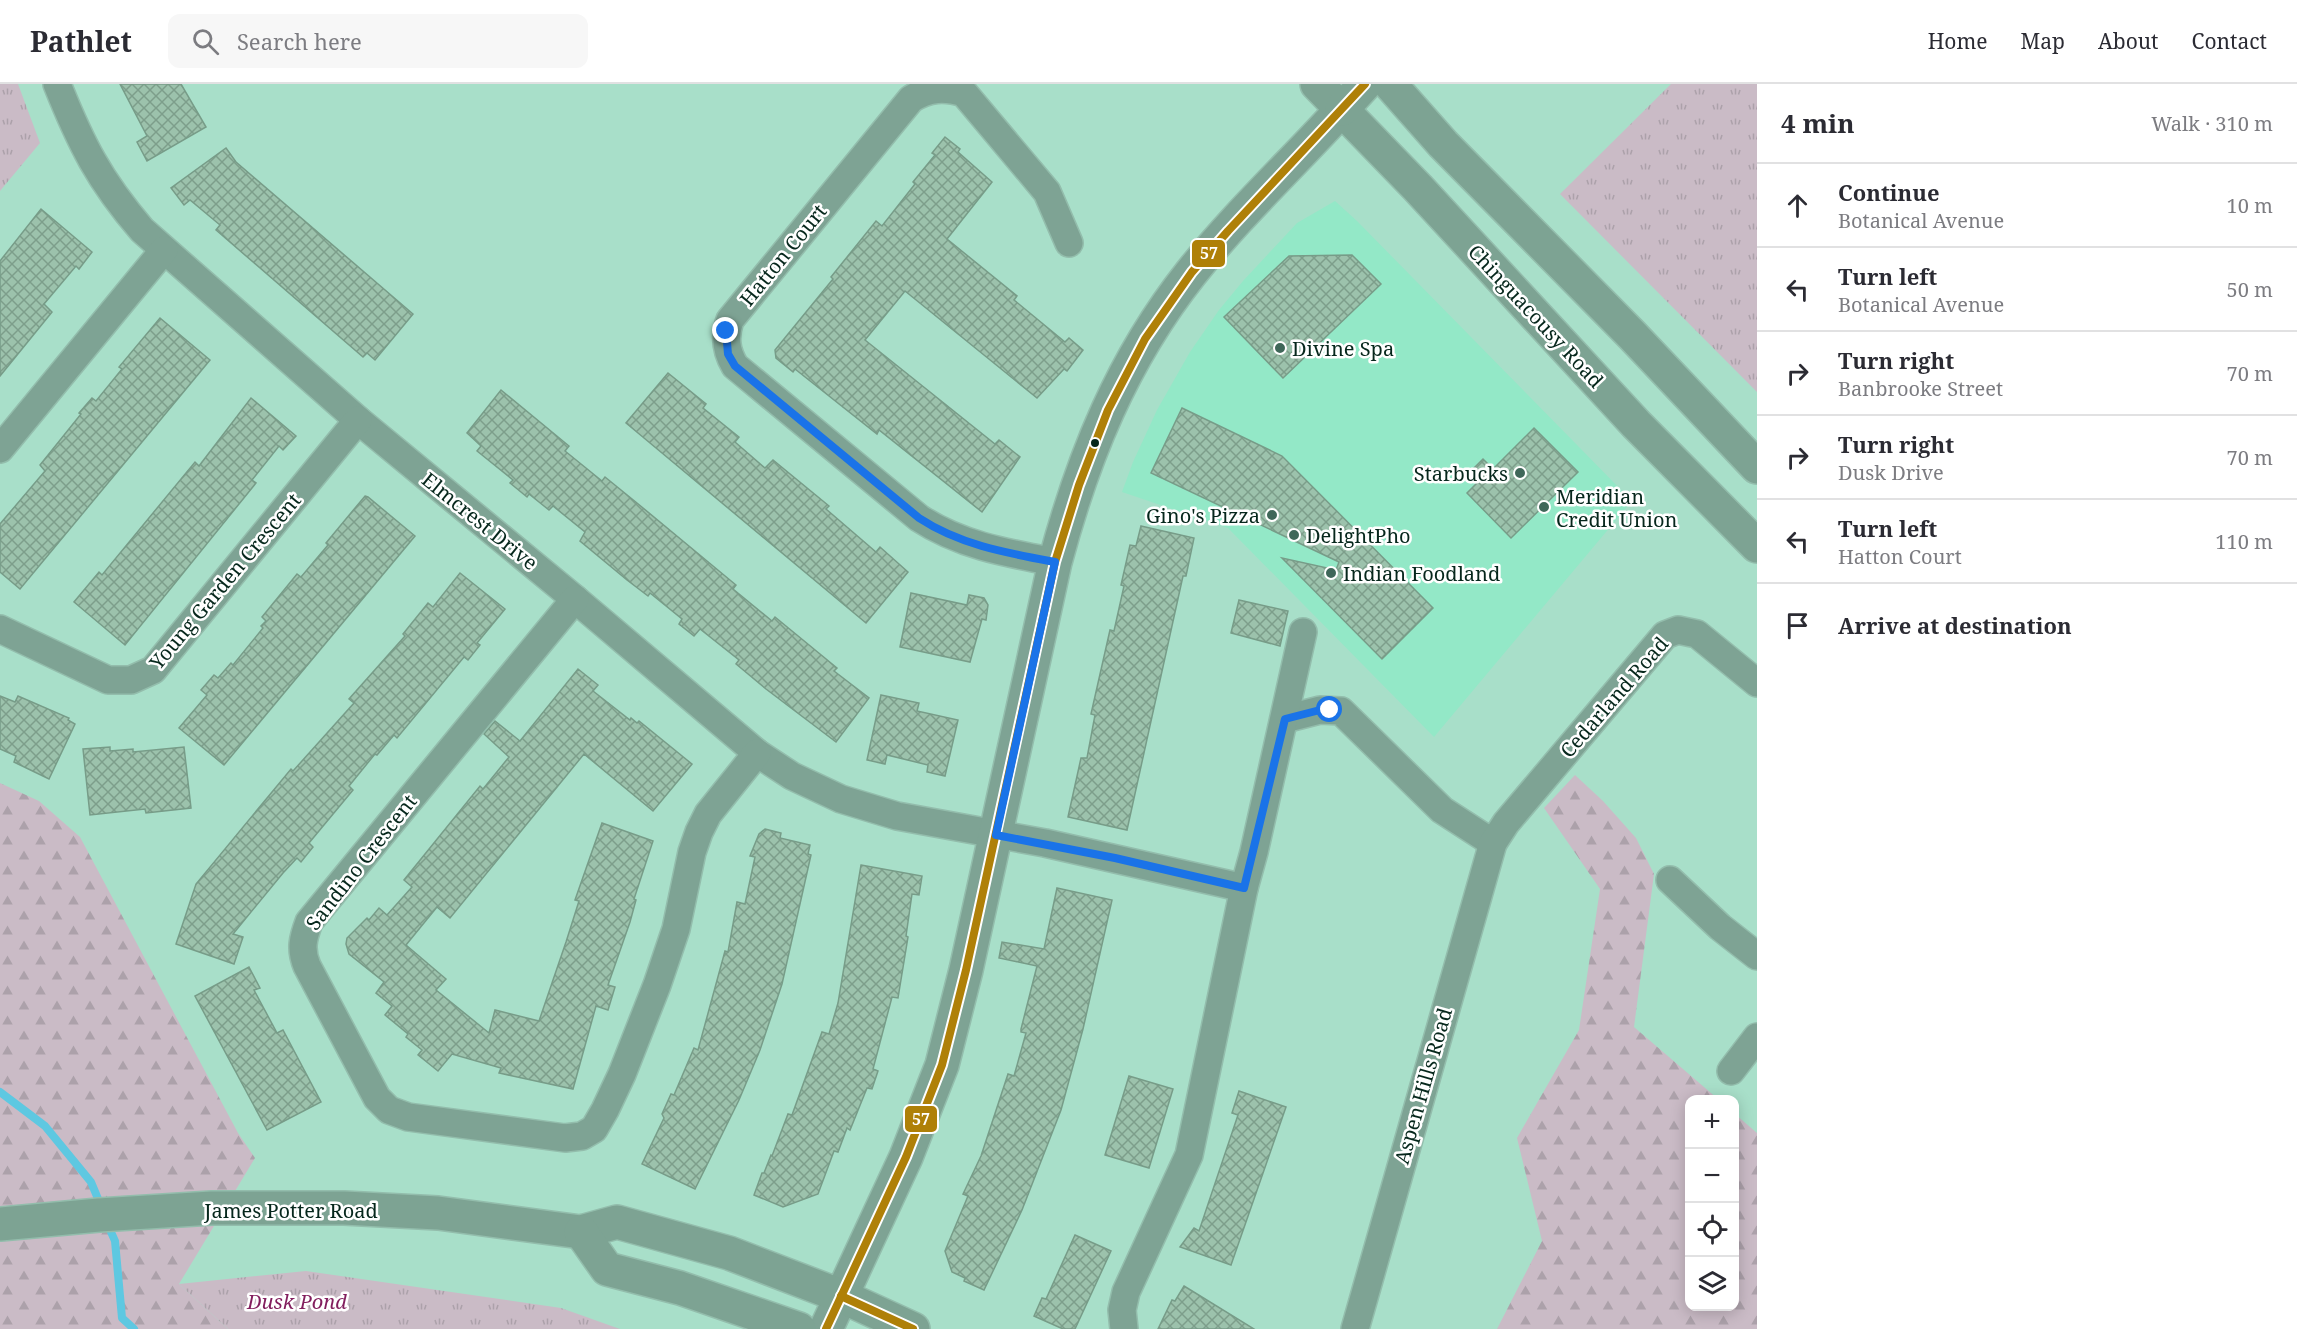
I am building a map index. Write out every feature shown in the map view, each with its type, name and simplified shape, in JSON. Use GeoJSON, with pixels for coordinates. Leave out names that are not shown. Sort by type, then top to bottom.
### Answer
{"type":"FeatureCollection","features":[{"type":"Feature","properties":{"kind":"main road","name":"Chinguacousy Road"},"geometry":{"type":"LineString","coordinates":[[1317,84],[1418,188],[1636,424],[1757,546]]}},
{"type":"Feature","properties":{"kind":"main road"},"geometry":{"type":"LineString","coordinates":[[1342,110],[1365,84]]}},
{"type":"Feature","properties":{"kind":"main road"},"geometry":{"type":"LineString","coordinates":[[1390,84],[1443,144],[1632,335],[1757,467]]}},
{"type":"Feature","properties":{"kind":"main road","name":"James Potter Road"},"geometry":{"type":"LineString","coordinates":[[0,1224],[212,1208],[344,1208],[438,1213],[580,1232],[617,1222],[729,1253],[841,1296],[913,1329]]}},
{"type":"Feature","properties":{"kind":"main road"},"geometry":{"type":"LineString","coordinates":[[580,1232],[608,1269],[680,1288],[798,1329]]}},
{"type":"Feature","properties":{"kind":"street","name":"Elmcrest Drive"},"geometry":{"type":"LineString","coordinates":[[57,84],[76,134],[104,182],[141,230],[358,420],[757,753],[806,783],[862,806],[897,816],[1115,858],[1244,888]]}},
{"type":"Feature","properties":{"kind":"street","name":"Hatton Court"},"geometry":{"type":"LineString","coordinates":[[1055,562],[999,552],[961,541],[919,518],[735,366],[728,354],[726,331],[730,320],[911,99],[922,92],[950,89],[964,93],[1047,192],[1069,243]]}},
{"type":"Feature","properties":{"kind":"street"},"geometry":{"type":"LineString","coordinates":[[826,1329],[906,1157],[942,1065],[961,991],[1055,562],[1072,500],[1089,452],[1116,392],[1161,315],[1191,273],[1217,242],[1342,110]]}},
{"type":"Feature","properties":{"kind":"street"},"geometry":{"type":"LineString","coordinates":[[0,449],[164,250]]}},
{"type":"Feature","properties":{"kind":"street","name":"Young Garden Crescent"},"geometry":{"type":"LineString","coordinates":[[0,629],[108,680],[131,680],[153,670],[358,420]]}},
{"type":"Feature","properties":{"kind":"street","name":"Sandino Crescent"},"geometry":{"type":"LineString","coordinates":[[575,599],[309,922],[303,937],[302,953],[307,966],[377,1098],[389,1110],[408,1117],[565,1138],[582,1136],[594,1129],[622,1074],[657,986],[676,929],[692,852],[699,832],[708,814],[757,753]]}},
{"type":"Feature","properties":{"kind":"street","name":"Cedarland Road"},"geometry":{"type":"LineString","coordinates":[[1493,843],[1506,823],[1665,635],[1678,630],[1696,634],[1757,683]]}},
{"type":"Feature","properties":{"kind":"street"},"geometry":{"type":"LineString","coordinates":[[1124,1329],[1122,1310],[1126,1292],[1189,1155],[1244,888],[1285,719],[1303,632]]}},
{"type":"Feature","properties":{"kind":"street"},"geometry":{"type":"LineString","coordinates":[[1285,719],[1320,710],[1341,711],[1442,810],[1493,843]]}},
{"type":"Feature","properties":{"kind":"street","name":"Aspen Hills Road"},"geometry":{"type":"LineString","coordinates":[[1355,1329],[1493,843]]}},
{"type":"Feature","properties":{"kind":"street"},"geometry":{"type":"LineString","coordinates":[[1670,880],[1720,927],[1757,956]]}},
{"type":"Feature","properties":{"kind":"street"},"geometry":{"type":"LineString","coordinates":[[1731,1071],[1757,1037]]}},
{"type":"Feature","properties":{"kind":"shaded area"},"geometry":{"type":"Polygon","coordinates":[[[1335,201],[1632,501],[1434,737],[1228,528],[1122,492],[1157,410],[1190,352],[1219,310],[1297,223],[1335,201]]]}},
{"type":"Feature","properties":{"kind":"green space"},"geometry":{"type":"Polygon","coordinates":[[[0,84],[18,84],[40,143],[0,191],[0,84]]]}},
{"type":"Feature","properties":{"kind":"green space"},"geometry":{"type":"Polygon","coordinates":[[[1671,84],[1757,84],[1757,392],[1560,194],[1671,84]]]}},
{"type":"Feature","properties":{"kind":"green space"},"geometry":{"type":"Polygon","coordinates":[[[1575,775],[1603,801],[1636,838],[1654,874],[1634,1027],[1713,1095],[1685,1095],[1685,1311],[1739,1311],[1739,1117],[1757,1133],[1757,1329],[1497,1329],[1542,1241],[1517,1138],[1579,1030],[1600,889],[1544,808],[1575,775]]]}},
{"type":"Feature","properties":{"kind":"green space"},"geometry":{"type":"Polygon","coordinates":[[[0,783],[39,801],[80,837],[238,1133],[255,1158],[179,1284],[228,1329],[0,1329],[0,783]]]}},
{"type":"Feature","properties":{"kind":"green space","name":"Dusk Pond"},"geometry":{"type":"Polygon","coordinates":[[[306,1271],[561,1308],[620,1329],[228,1329],[179,1284],[306,1271]]]}},
{"type":"Feature","properties":{"kind":"building"},"geometry":{"type":"Polygon","coordinates":[[[120,84],[181,84],[206,127],[147,161],[137,142],[147,136],[120,84]]]}},
{"type":"Feature","properties":{"kind":"building"},"geometry":{"type":"Polygon","coordinates":[[[945,137],[960,149],[958,152],[992,182],[947,239],[1017,296],[1014,300],[1065,342],[1069,338],[1083,350],[1067,371],[1064,369],[1037,398],[905,291],[865,340],[995,444],[999,440],[1020,457],[982,512],[879,430],[877,434],[795,369],[793,372],[776,358],[775,350],[833,279],[831,277],[876,221],[882,226],[915,184],[913,182],[935,155],[932,153],[945,137]]]}},
{"type":"Feature","properties":{"kind":"building"},"geometry":{"type":"Polygon","coordinates":[[[226,148],[236,162],[413,314],[375,360],[367,353],[363,357],[216,230],[220,225],[190,200],[184,205],[171,188],[226,148]]]}},
{"type":"Feature","properties":{"kind":"building"},"geometry":{"type":"Polygon","coordinates":[[[41,209],[92,252],[79,269],[76,266],[44,304],[52,312],[0,376],[0,261],[41,209]]]}},
{"type":"Feature","properties":{"kind":"building"},"geometry":{"type":"Polygon","coordinates":[[[1352,255],[1381,284],[1283,378],[1224,317],[1289,256],[1352,255]]]}},
{"type":"Feature","properties":{"kind":"building"},"geometry":{"type":"Polygon","coordinates":[[[160,318],[210,360],[20,589],[0,572],[0,524],[45,471],[40,465],[81,414],[79,413],[92,398],[96,401],[122,369],[119,367],[160,318]]]}},
{"type":"Feature","properties":{"kind":"building"},"geometry":{"type":"Polygon","coordinates":[[[668,373],[706,404],[703,408],[739,437],[735,442],[765,468],[773,460],[829,506],[826,509],[876,552],[880,547],[908,572],[866,623],[626,423],[668,373]]]}},
{"type":"Feature","properties":{"kind":"building"},"geometry":{"type":"Polygon","coordinates":[[[501,390],[569,446],[565,451],[602,481],[605,477],[637,503],[736,585],[733,589],[772,621],[775,617],[837,668],[834,671],[869,698],[836,742],[766,689],[736,664],[739,660],[700,629],[694,636],[679,624],[682,619],[650,593],[648,596],[627,580],[580,541],[585,532],[553,506],[549,510],[529,494],[527,497],[510,483],[513,480],[477,451],[481,446],[467,433],[501,390]]]}},
{"type":"Feature","properties":{"kind":"building"},"geometry":{"type":"Polygon","coordinates":[[[251,398],[296,436],[283,450],[279,446],[252,480],[256,483],[125,645],[74,602],[99,572],[102,575],[195,462],[199,466],[251,398]]]}},
{"type":"Feature","properties":{"kind":"building"},"geometry":{"type":"Polygon","coordinates":[[[1182,408],[1282,456],[1433,608],[1382,659],[1282,558],[1336,570],[1339,562],[1151,473],[1182,408]]]}},
{"type":"Feature","properties":{"kind":"building"},"geometry":{"type":"Polygon","coordinates":[[[1534,428],[1578,472],[1511,538],[1467,493],[1478,482],[1469,473],[1483,459],[1493,469],[1534,428]]]}},
{"type":"Feature","properties":{"kind":"building"},"geometry":{"type":"Polygon","coordinates":[[[365,496],[415,536],[224,765],[179,728],[207,695],[201,690],[214,675],[218,678],[231,663],[233,665],[263,628],[261,626],[266,621],[262,617],[297,574],[301,577],[365,496]]]}},
{"type":"Feature","properties":{"kind":"building"},"geometry":{"type":"Polygon","coordinates":[[[1141,526],[1194,538],[1186,576],[1183,576],[1127,830],[1068,817],[1081,758],[1087,758],[1095,715],[1091,714],[1110,630],[1114,631],[1130,545],[1136,546],[1141,526]]]}},
{"type":"Feature","properties":{"kind":"building"},"geometry":{"type":"Polygon","coordinates":[[[460,573],[505,609],[477,643],[480,645],[468,660],[464,657],[397,738],[394,735],[377,755],[375,754],[349,786],[353,790],[309,843],[313,847],[301,862],[297,858],[283,873],[233,934],[243,937],[234,964],[176,944],[196,884],[291,769],[293,771],[354,703],[349,699],[405,636],[403,634],[428,603],[433,607],[460,573]]]}},
{"type":"Feature","properties":{"kind":"building"},"geometry":{"type":"Polygon","coordinates":[[[911,593],[967,605],[969,595],[984,598],[988,605],[986,620],[982,619],[970,662],[900,647],[911,593]]]}},
{"type":"Feature","properties":{"kind":"building"},"geometry":{"type":"Polygon","coordinates":[[[1239,600],[1288,611],[1280,646],[1231,633],[1239,600]]]}},
{"type":"Feature","properties":{"kind":"building"},"geometry":{"type":"Polygon","coordinates":[[[578,669],[598,685],[593,691],[630,720],[631,718],[637,723],[639,721],[692,764],[653,811],[584,754],[450,918],[437,907],[406,945],[446,979],[436,990],[489,1033],[495,1010],[539,1021],[579,901],[575,900],[602,823],[653,841],[634,899],[636,900],[630,922],[608,985],[615,987],[608,1010],[596,1006],[573,1089],[499,1073],[501,1068],[452,1054],[438,1071],[418,1055],[422,1050],[406,1037],[408,1034],[385,1015],[392,1006],[376,993],[384,982],[349,954],[347,938],[367,918],[369,920],[379,908],[387,915],[412,887],[404,880],[480,786],[483,789],[509,757],[484,734],[495,721],[520,741],[578,669]]]}},
{"type":"Feature","properties":{"kind":"building"},"geometry":{"type":"Polygon","coordinates":[[[881,695],[919,703],[917,711],[958,720],[945,776],[927,772],[928,765],[887,755],[885,764],[867,760],[881,695]]]}},
{"type":"Feature","properties":{"kind":"building"},"geometry":{"type":"Polygon","coordinates":[[[0,696],[15,702],[18,696],[69,718],[68,720],[75,724],[49,779],[14,762],[16,756],[0,749],[0,696]]]}},
{"type":"Feature","properties":{"kind":"building"},"geometry":{"type":"Polygon","coordinates":[[[110,747],[110,751],[133,749],[133,752],[184,747],[191,808],[146,813],[145,809],[90,815],[83,749],[110,747]]]}},
{"type":"Feature","properties":{"kind":"building"},"geometry":{"type":"Polygon","coordinates":[[[765,829],[781,833],[780,838],[810,845],[808,854],[811,855],[782,984],[760,1050],[739,1100],[695,1189],[642,1164],[664,1118],[662,1114],[671,1094],[674,1095],[694,1048],[698,1050],[725,951],[728,952],[737,902],[745,904],[755,857],[750,856],[759,834],[765,829]]]}},
{"type":"Feature","properties":{"kind":"building"},"geometry":{"type":"Polygon","coordinates":[[[861,865],[922,876],[919,895],[912,894],[898,998],[892,997],[873,1069],[878,1071],[872,1089],[867,1088],[850,1130],[847,1128],[838,1152],[834,1151],[818,1194],[783,1207],[754,1195],[788,1114],[792,1115],[822,1032],[829,1034],[838,1003],[861,865]]]}},
{"type":"Feature","properties":{"kind":"building"},"geometry":{"type":"Polygon","coordinates":[[[1057,888],[1112,900],[1083,1029],[1061,1110],[1022,1210],[984,1290],[964,1281],[965,1278],[952,1272],[945,1251],[968,1196],[963,1194],[981,1156],[1008,1074],[1014,1076],[1026,1033],[1021,1032],[1021,1029],[1037,966],[999,958],[1002,942],[1044,949],[1057,888]]]}},
{"type":"Feature","properties":{"kind":"building"},"geometry":{"type":"Polygon","coordinates":[[[249,967],[260,988],[254,990],[277,1033],[283,1030],[321,1102],[267,1130],[195,996],[249,967]]]}},
{"type":"Feature","properties":{"kind":"building"},"geometry":{"type":"Polygon","coordinates":[[[1129,1076],[1173,1089],[1149,1168],[1105,1155],[1129,1076]]]}},
{"type":"Feature","properties":{"kind":"building"},"geometry":{"type":"Polygon","coordinates":[[[1239,1091],[1286,1107],[1231,1265],[1180,1247],[1194,1228],[1199,1231],[1238,1115],[1232,1113],[1239,1091]]]}},
{"type":"Feature","properties":{"kind":"building"},"geometry":{"type":"Polygon","coordinates":[[[1075,1235],[1111,1251],[1075,1329],[1063,1329],[1034,1316],[1042,1298],[1046,1299],[1075,1235]]]}},
{"type":"Feature","properties":{"kind":"building"},"geometry":{"type":"Polygon","coordinates":[[[1184,1286],[1254,1329],[1158,1329],[1172,1300],[1175,1301],[1184,1286]]]}},
{"type":"Feature","properties":{"kind":"waterway"},"geometry":{"type":"LineString","coordinates":[[0,1092],[45,1126],[91,1182],[101,1206]]}},
{"type":"Feature","properties":{"kind":"waterway"},"geometry":{"type":"LineString","coordinates":[[107,1223],[115,1241],[122,1318],[134,1329]]}},
{"type":"Feature","properties":{"kind":"transit line","name":"57"},"geometry":{"type":"LineString","coordinates":[[826,1329],[906,1157],[942,1065],[966,970],[1055,562],[1079,485],[1108,410],[1145,339],[1192,272],[1365,84]]}},
{"type":"Feature","properties":{"kind":"transit line","name":"57"},"geometry":{"type":"LineString","coordinates":[[841,1296],[913,1329]]}},
{"type":"Feature","properties":{"kind":"place","name":"Divine Spa"},"geometry":{"type":"Point","coordinates":[1280,348]}},
{"type":"Feature","properties":{"kind":"place","name":"Starbucks"},"geometry":{"type":"Point","coordinates":[1520,473]}},
{"type":"Feature","properties":{"kind":"place","name":"Meridian Credit Union"},"geometry":{"type":"Point","coordinates":[1544,507]}},
{"type":"Feature","properties":{"kind":"place","name":"Gino's Pizza"},"geometry":{"type":"Point","coordinates":[1272,515]}},
{"type":"Feature","properties":{"kind":"place","name":"DelightPho"},"geometry":{"type":"Point","coordinates":[1294,535]}},
{"type":"Feature","properties":{"kind":"place","name":"Indian Foodland"},"geometry":{"type":"Point","coordinates":[1331,573]}},
{"type":"Feature","properties":{"kind":"route"},"geometry":{"type":"LineString","coordinates":[[726,331],[728,354],[735,366],[919,518],[961,541],[999,552],[1055,562],[996,835],[1045,843],[1244,888],[1285,719],[1320,710],[1330,710]]}}]}
